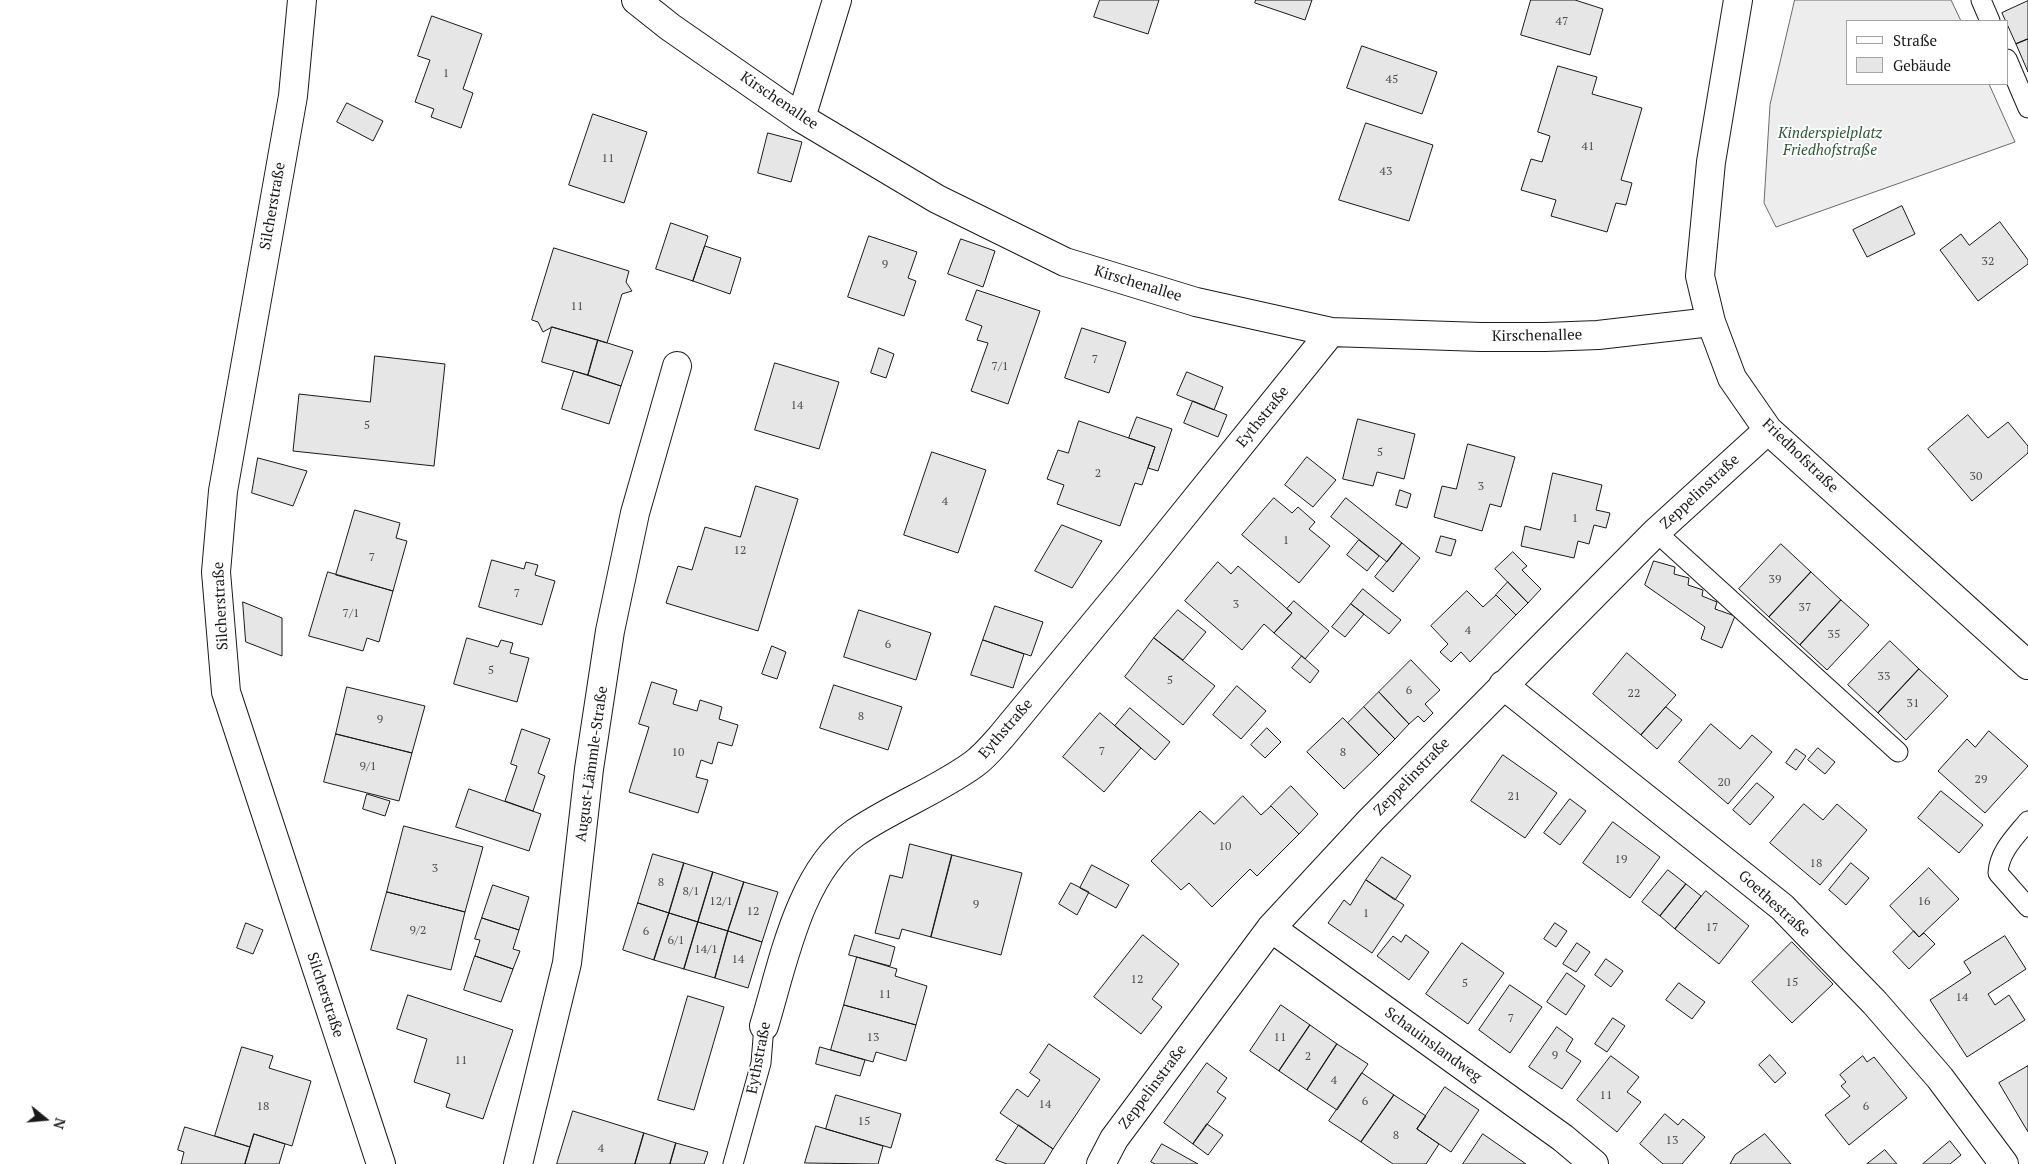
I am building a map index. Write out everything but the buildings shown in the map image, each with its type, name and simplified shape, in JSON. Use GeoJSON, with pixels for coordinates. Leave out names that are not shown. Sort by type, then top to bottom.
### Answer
{"type":"FeatureCollection","features":[{"type":"Feature","properties":{"kind":"street","name":"Silcherstraße"},"geometry":{"type":"LineString","coordinates":[[302,0],[292,96],[223,491],[216,572],[226,692],[381,1164]]}},
{"type":"Feature","properties":{"kind":"street","name":"Kirschenallee"},"geometry":{"type":"LineString","coordinates":[[636,0],[670,27],[801,118],[938,199],[1065,262],[1196,302],[1331,332],[1481,338],[1598,335],[1711,322]]}},
{"type":"Feature","properties":{"kind":"street"},"geometry":{"type":"LineString","coordinates":[[801,118],[837,0]]}},
{"type":"Feature","properties":{"kind":"street","name":"Friedhofstraße"},"geometry":{"type":"LineString","coordinates":[[1738,0],[1710,162],[1700,276],[1711,322],[1732,378],[1768,430],[2028,665]]}},
{"type":"Feature","properties":{"kind":"street","name":"Eythstraße"},"geometry":{"type":"LineString","coordinates":[[764,1026],[783,958],[803,903],[830,856],[855,833],[976,764],[1001,737],[1149,558],[1331,332]]}},
{"type":"Feature","properties":{"kind":"street","name":"August-Lämmle-Straße"},"geometry":{"type":"LineString","coordinates":[[518,1164],[567,962],[590,769],[610,631],[635,513],[677,366]]}},
{"type":"Feature","properties":{"kind":"street","name":"Zeppelinstraße"},"geometry":{"type":"LineString","coordinates":[[1101,1164],[1114,1139],[1271,928],[1371,820],[1503,685],[1656,532],[1768,430]]}},
{"type":"Feature","properties":{"kind":"street","name":"Goethestraße"},"geometry":{"type":"LineString","coordinates":[[1503,685],[1782,908],[1875,1003],[1940,1078],[2004,1164]]}},
{"type":"Feature","properties":{"kind":"street","name":"Schauinslandweg"},"geometry":{"type":"LineString","coordinates":[[1271,928],[1563,1138],[1594,1164]]}},
{"type":"Feature","properties":{"kind":"lane"},"geometry":{"type":"LineString","coordinates":[[1981,0],[1990,20]]}},
{"type":"Feature","properties":{"kind":"lane"},"geometry":{"type":"LineString","coordinates":[[2008,61],[2028,108]]}},
{"type":"Feature","properties":{"kind":"lane"},"geometry":{"type":"LineString","coordinates":[[1656,532],[1898,752]]}},
{"type":"Feature","properties":{"kind":"lane"},"geometry":{"type":"LineString","coordinates":[[2028,821],[2005,849],[1999,863],[1998,874],[2028,907]]}},
{"type":"Feature","properties":{"kind":"lane","name":"Eythstraße"},"geometry":{"type":"LineString","coordinates":[[733,1164],[761,1063],[764,1026]]}},
{"type":"Feature","properties":{"kind":"shaded area","name":"Kinderspielplatz Friedhofstraße"},"geometry":{"type":"Polygon","coordinates":[[[1795,0],[1951,0],[1961,20],[1846,20],[1846,85],[1989,85],[2015,142],[1776,227],[1764,203],[1770,105],[1795,0]]]}}]}
